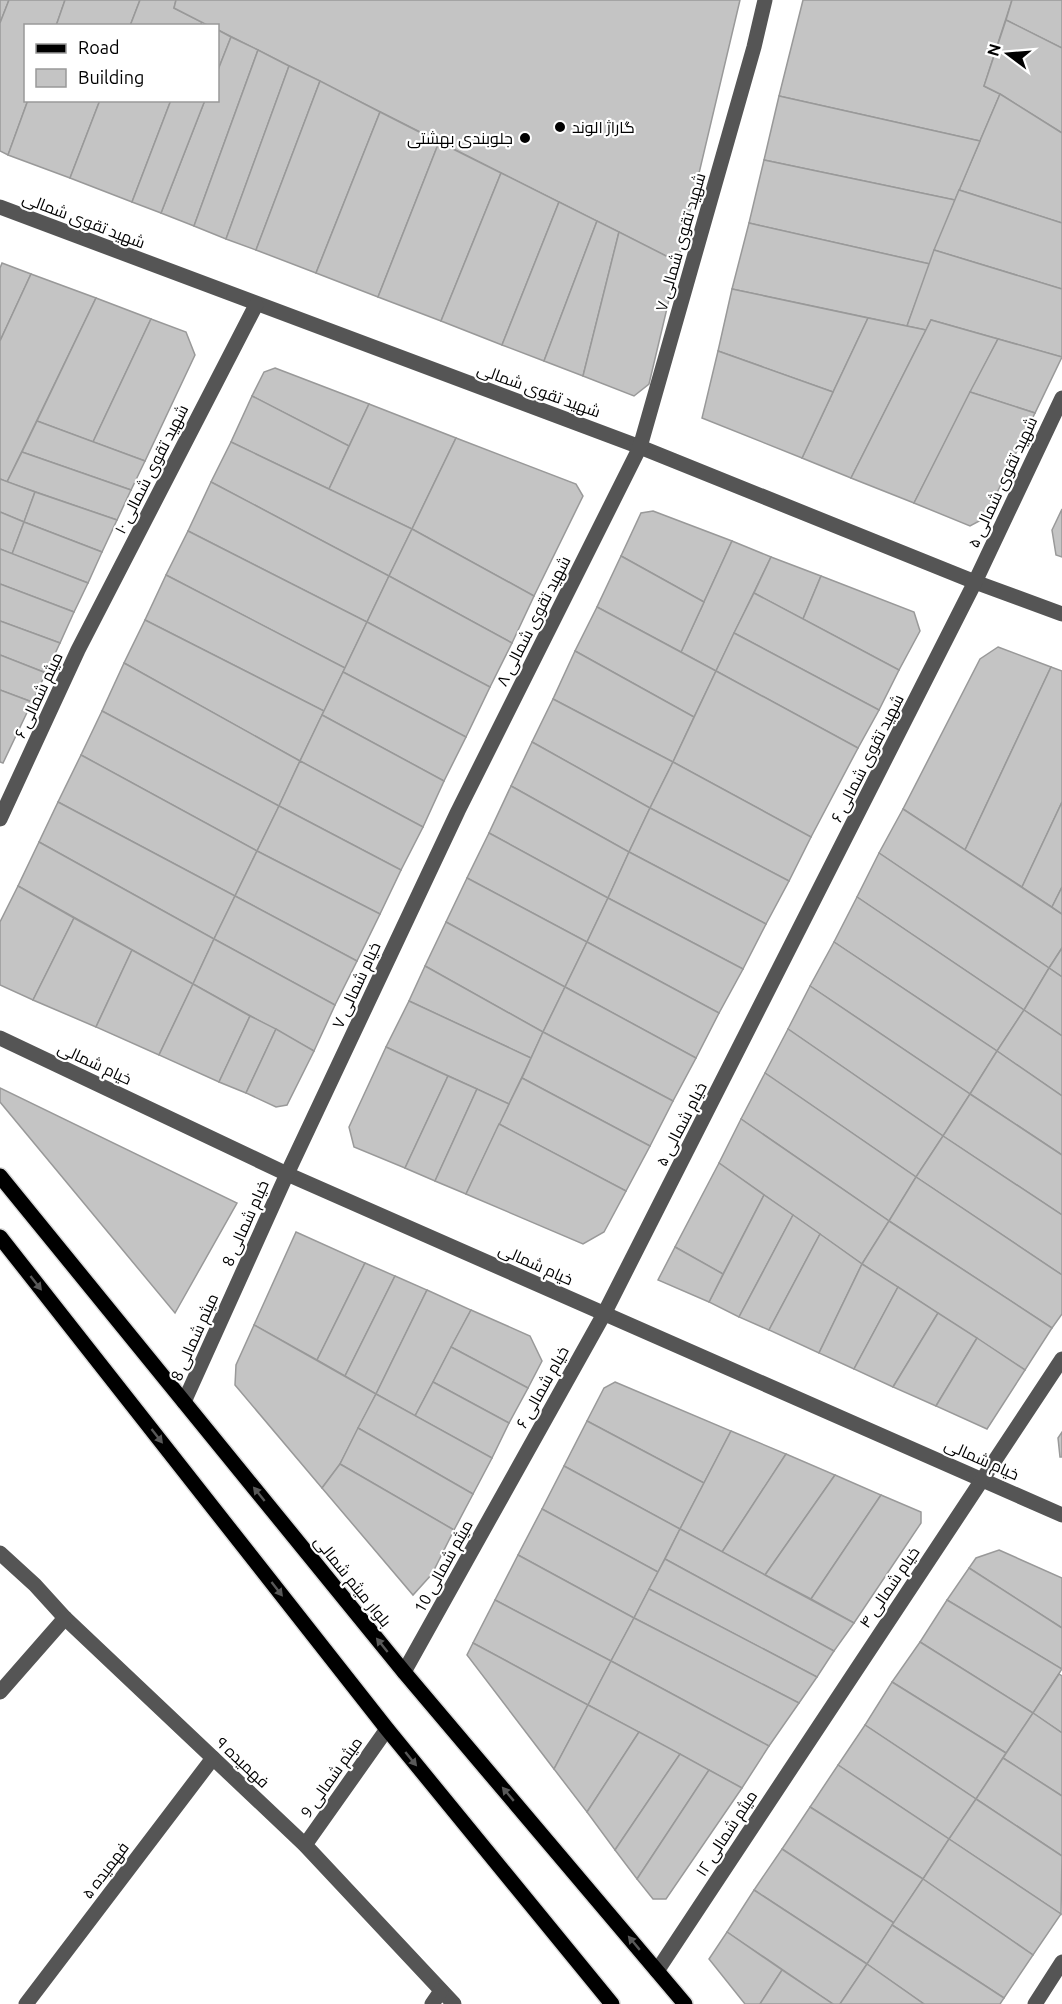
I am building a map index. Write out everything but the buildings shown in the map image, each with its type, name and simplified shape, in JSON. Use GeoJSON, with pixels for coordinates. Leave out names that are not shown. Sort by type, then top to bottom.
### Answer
{"type":"FeatureCollection","features":[{"type":"Feature","properties":{"kind":"main road","name":"بلوار میثم شمالی"},"geometry":{"type":"LineString","coordinates":[[0,1176],[404,1672],[685,2004]]}},
{"type":"Feature","properties":{"kind":"main road"},"geometry":{"type":"LineString","coordinates":[[0,1237],[387,1729],[612,2004]]}},
{"type":"Feature","properties":{"kind":"street","name":"شهید تقوی شمالی ۷"},"geometry":{"type":"LineString","coordinates":[[640,447],[754,47],[765,0]]}},
{"type":"Feature","properties":{"kind":"street","name":"شهید تقوی شمالی"},"geometry":{"type":"LineString","coordinates":[[0,207],[256,305],[640,447],[975,582],[1062,614]]}},
{"type":"Feature","properties":{"kind":"street","name":"شهید تقوی شمالی ۱۰"},"geometry":{"type":"LineString","coordinates":[[78,650],[256,305]]}},
{"type":"Feature","properties":{"kind":"street","name":"شهید تقوی شمالی ۵"},"geometry":{"type":"LineString","coordinates":[[975,582],[1062,398]]}},
{"type":"Feature","properties":{"kind":"street","name":"شهید تقوی شمالی ۸"},"geometry":{"type":"LineString","coordinates":[[458,811],[640,447]]}},
{"type":"Feature","properties":{"kind":"street","name":"شهید تقوی شمالی ۶"},"geometry":{"type":"LineString","coordinates":[[790,950],[975,582]]}},
{"type":"Feature","properties":{"kind":"street","name":"میثم شمالی ۶"},"geometry":{"type":"LineString","coordinates":[[0,819],[78,650]]}},
{"type":"Feature","properties":{"kind":"street","name":"خیام شمالی ۷"},"geometry":{"type":"LineString","coordinates":[[287,1174],[458,811]]}},
{"type":"Feature","properties":{"kind":"street","name":"خیام شمالی ۵"},"geometry":{"type":"LineString","coordinates":[[604,1314],[790,950]]}},
{"type":"Feature","properties":{"kind":"street","name":"خیام شمالی"},"geometry":{"type":"LineString","coordinates":[[0,1038],[287,1174],[1062,1515]]}},
{"type":"Feature","properties":{"kind":"street","name":"خیام شمالی 8"},"geometry":{"type":"LineString","coordinates":[[236,1286],[287,1174]]}},
{"type":"Feature","properties":{"kind":"street","name":"میثم شمالی 8"},"geometry":{"type":"LineString","coordinates":[[184,1402],[236,1286]]}},
{"type":"Feature","properties":{"kind":"street","name":"خیام شمالی ۶"},"geometry":{"type":"LineString","coordinates":[[512,1478],[604,1314]]}},
{"type":"Feature","properties":{"kind":"street","name":"خیام شمالی ۴"},"geometry":{"type":"LineString","coordinates":[[825,1715],[1062,1359]]}},
{"type":"Feature","properties":{"kind":"street","name":"میثم شمالی 10"},"geometry":{"type":"LineString","coordinates":[[404,1672],[512,1478]]}},
{"type":"Feature","properties":{"kind":"street","name":"فهمیده ۹"},"geometry":{"type":"LineString","coordinates":[[0,1553],[65,1618],[305,1845],[454,2004]]}},
{"type":"Feature","properties":{"kind":"street"},"geometry":{"type":"LineString","coordinates":[[0,1692],[65,1618]]}},
{"type":"Feature","properties":{"kind":"street","name":"میثم شمالی ۱۲"},"geometry":{"type":"LineString","coordinates":[[657,1971],[825,1715]]}},
{"type":"Feature","properties":{"kind":"street","name":"میثم شمالی 9"},"geometry":{"type":"LineString","coordinates":[[305,1845],[387,1729]]}},
{"type":"Feature","properties":{"kind":"street","name":"فهمیده ۵"},"geometry":{"type":"LineString","coordinates":[[26,2004],[213,1758]]}},
{"type":"Feature","properties":{"kind":"street"},"geometry":{"type":"LineString","coordinates":[[1035,2004],[1062,1962]]}},
{"type":"Feature","properties":{"kind":"street"},"geometry":{"type":"LineString","coordinates":[[432,2004],[441,1991]]}},
{"type":"Feature","properties":{"kind":"place","name":"گاراژ الوند"},"geometry":{"type":"Point","coordinates":[560,127]}},
{"type":"Feature","properties":{"kind":"place","name":"جلوبندی بهشتی"},"geometry":{"type":"Point","coordinates":[525,138]}}]}
